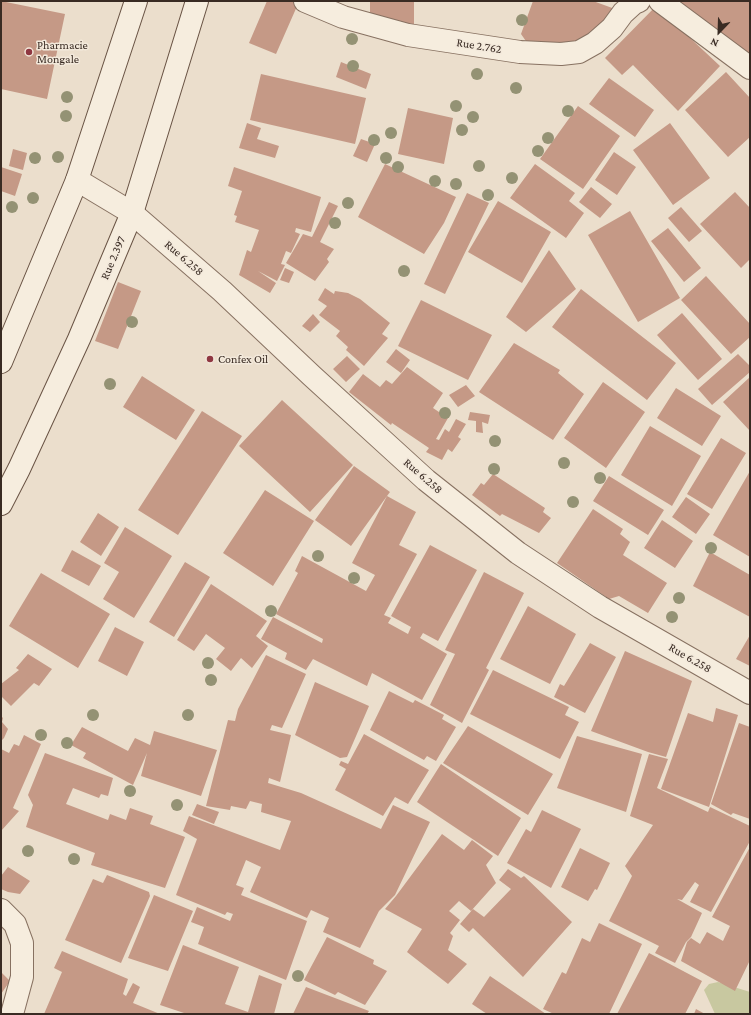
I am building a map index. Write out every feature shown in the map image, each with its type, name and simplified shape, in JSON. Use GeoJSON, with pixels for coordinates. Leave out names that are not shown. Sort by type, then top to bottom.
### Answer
{"type":"FeatureCollection","features":[{"type":"Feature","properties":{"kind":"street"},"geometry":{"type":"LineString","coordinates":[[1,362],[77,180],[136,1]]}},
{"type":"Feature","properties":{"kind":"street","name":"Rue 2.397"},"geometry":{"type":"LineString","coordinates":[[1,504],[19,469],[79,339],[132,212],[197,1]]}},
{"type":"Feature","properties":{"kind":"street","name":"Rue 2.762"},"geometry":{"type":"LineString","coordinates":[[305,1],[343,17],[408,36],[520,52],[561,54],[579,52],[595,44],[612,28],[623,13],[634,3],[639,1]]}},
{"type":"Feature","properties":{"kind":"street"},"geometry":{"type":"LineString","coordinates":[[660,1],[750,68]]}},
{"type":"Feature","properties":{"kind":"street","name":"Rue 6.258"},"geometry":{"type":"LineString","coordinates":[[77,180],[132,212],[222,291],[312,376],[420,474],[518,553],[600,607],[750,693]]}},
{"type":"Feature","properties":{"kind":"street"},"geometry":{"type":"LineString","coordinates":[[1,910],[15,924],[22,943],[22,976],[12,1014]]}},
{"type":"Feature","properties":{"kind":"green space"},"geometry":{"type":"Polygon","coordinates":[[[718,982],[750,992],[750,1014],[715,1014],[704,990],[709,984],[718,982]]]}},
{"type":"Feature","properties":{"kind":"building","name":"Pharmacie Mongale"},"geometry":{"type":"Polygon","coordinates":[[[1,1],[65,14],[47,99],[1,89],[1,1]]]}},
{"type":"Feature","properties":{"kind":"building"},"geometry":{"type":"Polygon","coordinates":[[[267,1],[291,1],[298,4],[276,54],[249,43],[267,1]]]}},
{"type":"Feature","properties":{"kind":"building"},"geometry":{"type":"Polygon","coordinates":[[[370,1],[414,1],[414,24],[370,22],[370,1]]]}},
{"type":"Feature","properties":{"kind":"building"},"geometry":{"type":"Polygon","coordinates":[[[533,1],[593,1],[615,9],[585,48],[528,44],[521,34],[533,1]]]}},
{"type":"Feature","properties":{"kind":"building"},"geometry":{"type":"Polygon","coordinates":[[[675,1],[750,1],[750,57],[675,1]]]}},
{"type":"Feature","properties":{"kind":"building"},"geometry":{"type":"Polygon","coordinates":[[[658,4],[672,21],[720,66],[678,111],[633,65],[622,75],[605,58],[658,4]]]}},
{"type":"Feature","properties":{"kind":"building"},"geometry":{"type":"Polygon","coordinates":[[[341,62],[371,74],[366,89],[336,77],[341,62]]]}},
{"type":"Feature","properties":{"kind":"building"},"geometry":{"type":"Polygon","coordinates":[[[726,72],[750,98],[750,137],[728,157],[685,110],[726,72]]]}},
{"type":"Feature","properties":{"kind":"building"},"geometry":{"type":"Polygon","coordinates":[[[261,74],[366,98],[355,144],[250,120],[261,74]]]}},
{"type":"Feature","properties":{"kind":"building"},"geometry":{"type":"Polygon","coordinates":[[[609,78],[654,110],[635,137],[589,104],[609,78]]]}},
{"type":"Feature","properties":{"kind":"building"},"geometry":{"type":"Polygon","coordinates":[[[578,106],[620,136],[583,189],[540,159],[578,106]]]}},
{"type":"Feature","properties":{"kind":"building"},"geometry":{"type":"Polygon","coordinates":[[[408,108],[453,118],[444,164],[398,154],[408,108]]]}},
{"type":"Feature","properties":{"kind":"building"},"geometry":{"type":"Polygon","coordinates":[[[247,123],[261,128],[257,139],[279,146],[275,158],[239,148],[247,123]]]}},
{"type":"Feature","properties":{"kind":"building"},"geometry":{"type":"Polygon","coordinates":[[[670,123],[710,178],[673,205],[633,150],[670,123]]]}},
{"type":"Feature","properties":{"kind":"building"},"geometry":{"type":"Polygon","coordinates":[[[361,139],[375,144],[367,162],[353,156],[361,139]]]}},
{"type":"Feature","properties":{"kind":"building"},"geometry":{"type":"Polygon","coordinates":[[[13,149],[27,153],[23,170],[9,166],[13,149]]]}},
{"type":"Feature","properties":{"kind":"building"},"geometry":{"type":"Polygon","coordinates":[[[614,152],[636,167],[617,195],[595,180],[614,152]]]}},
{"type":"Feature","properties":{"kind":"building"},"geometry":{"type":"Polygon","coordinates":[[[385,164],[456,197],[444,223],[424,254],[358,217],[385,164]]]}},
{"type":"Feature","properties":{"kind":"building"},"geometry":{"type":"Polygon","coordinates":[[[535,164],[575,193],[569,201],[584,213],[566,238],[510,198],[535,164]]]}},
{"type":"Feature","properties":{"kind":"building"},"geometry":{"type":"Polygon","coordinates":[[[1,167],[22,174],[15,196],[1,191],[1,167]]]}},
{"type":"Feature","properties":{"kind":"building"},"geometry":{"type":"Polygon","coordinates":[[[234,167],[321,197],[311,232],[296,228],[295,232],[300,234],[291,253],[286,251],[281,264],[285,265],[277,281],[258,271],[276,283],[270,293],[239,275],[247,250],[251,252],[259,230],[235,222],[237,216],[234,215],[242,191],[228,186],[234,167]]]}},
{"type":"Feature","properties":{"kind":"building"},"geometry":{"type":"Polygon","coordinates":[[[591,187],[612,204],[600,218],[579,202],[591,187]]]}},
{"type":"Feature","properties":{"kind":"building"},"geometry":{"type":"Polygon","coordinates":[[[735,192],[750,208],[750,259],[741,268],[700,224],[735,192]]]}},
{"type":"Feature","properties":{"kind":"building"},"geometry":{"type":"Polygon","coordinates":[[[467,193],[489,203],[445,294],[424,284],[467,193]]]}},
{"type":"Feature","properties":{"kind":"building"},"geometry":{"type":"Polygon","coordinates":[[[498,201],[551,232],[522,283],[468,252],[498,201]]]}},
{"type":"Feature","properties":{"kind":"building"},"geometry":{"type":"Polygon","coordinates":[[[329,202],[338,206],[320,242],[334,249],[327,259],[329,262],[315,281],[286,263],[303,234],[312,237],[329,202]]]}},
{"type":"Feature","properties":{"kind":"building"},"geometry":{"type":"Polygon","coordinates":[[[681,207],[702,231],[689,242],[668,218],[681,207]]]}},
{"type":"Feature","properties":{"kind":"building"},"geometry":{"type":"Polygon","coordinates":[[[630,211],[680,298],[638,322],[588,235],[630,211]]]}},
{"type":"Feature","properties":{"kind":"building"},"geometry":{"type":"Polygon","coordinates":[[[668,228],[701,268],[684,282],[651,241],[668,228]]]}},
{"type":"Feature","properties":{"kind":"building"},"geometry":{"type":"Polygon","coordinates":[[[549,250],[576,289],[526,332],[506,317],[549,250]]]}},
{"type":"Feature","properties":{"kind":"building"},"geometry":{"type":"Polygon","coordinates":[[[285,268],[294,272],[289,283],[280,280],[285,268]]]}},
{"type":"Feature","properties":{"kind":"building"},"geometry":{"type":"Polygon","coordinates":[[[706,276],[750,324],[750,337],[731,354],[681,300],[706,276]]]}},
{"type":"Feature","properties":{"kind":"building"},"geometry":{"type":"Polygon","coordinates":[[[118,282],[141,291],[118,349],[95,341],[118,282]]]}},
{"type":"Feature","properties":{"kind":"building"},"geometry":{"type":"Polygon","coordinates":[[[325,288],[334,294],[335,291],[348,293],[360,299],[390,323],[382,334],[388,338],[364,366],[346,350],[348,347],[336,336],[340,331],[319,315],[327,306],[318,300],[325,288]]]}},
{"type":"Feature","properties":{"kind":"building"},"geometry":{"type":"Polygon","coordinates":[[[581,289],[676,363],[647,400],[552,327],[581,289]]]}},
{"type":"Feature","properties":{"kind":"building"},"geometry":{"type":"Polygon","coordinates":[[[421,300],[492,335],[468,380],[398,346],[421,300]]]}},
{"type":"Feature","properties":{"kind":"building"},"geometry":{"type":"Polygon","coordinates":[[[682,313],[722,359],[698,380],[657,335],[682,313]]]}},
{"type":"Feature","properties":{"kind":"building"},"geometry":{"type":"Polygon","coordinates":[[[313,314],[320,322],[310,332],[302,326],[313,314]]]}},
{"type":"Feature","properties":{"kind":"building"},"geometry":{"type":"Polygon","coordinates":[[[514,343],[560,370],[558,373],[584,394],[553,440],[479,392],[514,343]]]}},
{"type":"Feature","properties":{"kind":"building"},"geometry":{"type":"Polygon","coordinates":[[[396,349],[410,360],[401,373],[386,362],[396,349]]]}},
{"type":"Feature","properties":{"kind":"building"},"geometry":{"type":"Polygon","coordinates":[[[738,354],[750,366],[750,372],[712,405],[698,389],[738,354]]]}},
{"type":"Feature","properties":{"kind":"building"},"geometry":{"type":"Polygon","coordinates":[[[347,356],[360,369],[346,382],[333,369],[347,356]]]}},
{"type":"Feature","properties":{"kind":"building"},"geometry":{"type":"Polygon","coordinates":[[[407,367],[443,393],[433,408],[448,418],[436,439],[439,440],[445,429],[449,432],[456,419],[466,424],[458,437],[461,439],[452,452],[448,449],[442,460],[426,452],[429,448],[392,423],[391,425],[349,392],[363,374],[380,387],[386,380],[392,384],[407,367]]]}},
{"type":"Feature","properties":{"kind":"building"},"geometry":{"type":"Polygon","coordinates":[[[142,376],[195,410],[176,440],[123,407],[142,376]]]}},
{"type":"Feature","properties":{"kind":"building"},"geometry":{"type":"Polygon","coordinates":[[[750,377],[750,431],[723,402],[750,377]]]}},
{"type":"Feature","properties":{"kind":"building"},"geometry":{"type":"Polygon","coordinates":[[[603,382],[645,412],[606,468],[564,438],[603,382]]]}},
{"type":"Feature","properties":{"kind":"building"},"geometry":{"type":"Polygon","coordinates":[[[466,385],[475,396],[458,407],[449,395],[466,385]]]}},
{"type":"Feature","properties":{"kind":"building"},"geometry":{"type":"Polygon","coordinates":[[[676,388],[721,416],[702,446],[657,418],[676,388]]]}},
{"type":"Feature","properties":{"kind":"building"},"geometry":{"type":"Polygon","coordinates":[[[282,400],[353,465],[310,512],[239,446],[282,400]]]}},
{"type":"Feature","properties":{"kind":"building"},"geometry":{"type":"Polygon","coordinates":[[[202,411],[242,436],[178,535],[138,510],[202,411]]]}},
{"type":"Feature","properties":{"kind":"building"},"geometry":{"type":"Polygon","coordinates":[[[470,412],[490,415],[488,424],[482,422],[483,433],[476,432],[476,421],[468,420],[470,412]]]}},
{"type":"Feature","properties":{"kind":"building"},"geometry":{"type":"Polygon","coordinates":[[[650,426],[701,456],[672,506],[621,475],[650,426]]]}},
{"type":"Feature","properties":{"kind":"building"},"geometry":{"type":"Polygon","coordinates":[[[721,438],[746,453],[712,509],[687,494],[721,438]]]}},
{"type":"Feature","properties":{"kind":"building"},"geometry":{"type":"Polygon","coordinates":[[[354,466],[390,492],[351,546],[315,520],[354,466]]]}},
{"type":"Feature","properties":{"kind":"building"},"geometry":{"type":"Polygon","coordinates":[[[750,471],[750,557],[713,535],[750,471]]]}},
{"type":"Feature","properties":{"kind":"building"},"geometry":{"type":"Polygon","coordinates":[[[493,474],[545,508],[543,512],[551,518],[539,533],[502,514],[500,516],[472,495],[481,483],[484,485],[493,474]]]}},
{"type":"Feature","properties":{"kind":"building"},"geometry":{"type":"Polygon","coordinates":[[[609,476],[664,510],[648,535],[593,501],[609,476]]]}},
{"type":"Feature","properties":{"kind":"building"},"geometry":{"type":"Polygon","coordinates":[[[265,490],[314,521],[273,586],[223,553],[265,490]]]}},
{"type":"Feature","properties":{"kind":"building"},"geometry":{"type":"Polygon","coordinates":[[[387,496],[416,512],[399,545],[417,554],[384,615],[391,618],[388,623],[408,634],[411,627],[391,616],[430,545],[477,570],[438,641],[423,633],[420,638],[447,654],[422,700],[372,673],[367,686],[313,659],[306,670],[285,659],[287,653],[261,639],[273,617],[322,643],[323,639],[276,614],[298,573],[295,571],[302,556],[366,591],[375,575],[352,563],[387,496]]]}},
{"type":"Feature","properties":{"kind":"building"},"geometry":{"type":"Polygon","coordinates":[[[686,497],[710,514],[696,534],[672,517],[686,497]]]}},
{"type":"Feature","properties":{"kind":"building"},"geometry":{"type":"Polygon","coordinates":[[[593,509],[623,529],[620,534],[630,542],[623,555],[667,583],[648,613],[619,596],[609,599],[557,563],[593,509]]]}},
{"type":"Feature","properties":{"kind":"building"},"geometry":{"type":"Polygon","coordinates":[[[98,513],[119,527],[101,556],[80,542],[98,513]]]}},
{"type":"Feature","properties":{"kind":"building"},"geometry":{"type":"Polygon","coordinates":[[[662,520],[693,541],[675,568],[644,548],[662,520]]]}},
{"type":"Feature","properties":{"kind":"building"},"geometry":{"type":"Polygon","coordinates":[[[125,527],[172,556],[134,618],[103,599],[119,572],[104,563],[125,527]]]}},
{"type":"Feature","properties":{"kind":"building"},"geometry":{"type":"Polygon","coordinates":[[[72,550],[101,566],[89,586],[61,571],[72,550]]]}},
{"type":"Feature","properties":{"kind":"building"},"geometry":{"type":"Polygon","coordinates":[[[710,552],[750,575],[750,617],[693,586],[710,552]]]}},
{"type":"Feature","properties":{"kind":"building"},"geometry":{"type":"Polygon","coordinates":[[[185,562],[210,577],[174,637],[149,622],[185,562]]]}},
{"type":"Feature","properties":{"kind":"building"},"geometry":{"type":"Polygon","coordinates":[[[484,572],[524,593],[486,668],[489,670],[462,723],[430,705],[455,654],[445,650],[484,572]]]}},
{"type":"Feature","properties":{"kind":"building"},"geometry":{"type":"Polygon","coordinates":[[[41,573],[110,614],[78,668],[9,626],[41,573]]]}},
{"type":"Feature","properties":{"kind":"building"},"geometry":{"type":"Polygon","coordinates":[[[211,584],[267,621],[256,636],[268,646],[252,668],[241,658],[231,671],[216,659],[225,648],[206,634],[194,651],[177,640],[211,584]]]}},
{"type":"Feature","properties":{"kind":"building"},"geometry":{"type":"Polygon","coordinates":[[[528,606],[576,634],[550,684],[500,659],[528,606]]]}},
{"type":"Feature","properties":{"kind":"building"},"geometry":{"type":"Polygon","coordinates":[[[115,627],[144,642],[127,676],[98,661],[115,627]]]}},
{"type":"Feature","properties":{"kind":"building"},"geometry":{"type":"Polygon","coordinates":[[[750,635],[750,666],[736,659],[750,635]]]}},
{"type":"Feature","properties":{"kind":"building"},"geometry":{"type":"Polygon","coordinates":[[[590,643],[616,657],[585,713],[554,697],[560,684],[564,686],[590,643]]]}},
{"type":"Feature","properties":{"kind":"building"},"geometry":{"type":"Polygon","coordinates":[[[625,651],[692,681],[666,757],[591,731],[625,651]]]}},
{"type":"Feature","properties":{"kind":"building"},"geometry":{"type":"Polygon","coordinates":[[[28,654],[52,669],[39,686],[34,683],[11,706],[1,696],[1,684],[19,670],[16,668],[28,654]]]}},
{"type":"Feature","properties":{"kind":"building"},"geometry":{"type":"Polygon","coordinates":[[[266,655],[306,674],[282,728],[272,725],[270,730],[291,735],[280,782],[269,778],[268,783],[301,793],[381,829],[393,805],[430,822],[395,895],[379,911],[360,948],[323,932],[329,918],[311,910],[307,918],[250,892],[261,867],[246,860],[236,885],[244,888],[241,895],[307,921],[286,980],[198,944],[204,927],[191,922],[197,907],[230,921],[233,914],[227,912],[225,915],[176,895],[197,839],[183,831],[189,816],[280,850],[291,821],[261,812],[262,804],[250,801],[246,809],[231,806],[230,810],[206,806],[228,720],[235,721],[238,709],[266,655]]]}},
{"type":"Feature","properties":{"kind":"building"},"geometry":{"type":"Polygon","coordinates":[[[493,670],[569,707],[565,715],[579,722],[560,759],[470,714],[493,670]]]}},
{"type":"Feature","properties":{"kind":"building"},"geometry":{"type":"Polygon","coordinates":[[[315,682],[369,706],[347,757],[340,758],[295,735],[315,682]]]}},
{"type":"Feature","properties":{"kind":"building"},"geometry":{"type":"Polygon","coordinates":[[[389,691],[413,703],[415,700],[444,715],[442,719],[456,727],[436,761],[427,756],[424,760],[370,730],[389,691]]]}},
{"type":"Feature","properties":{"kind":"building"},"geometry":{"type":"Polygon","coordinates":[[[716,708],[738,715],[709,807],[661,789],[688,713],[713,722],[716,708]]]}},
{"type":"Feature","properties":{"kind":"building"},"geometry":{"type":"Polygon","coordinates":[[[1,716],[3,718],[2,722],[8,729],[1,741],[1,716]]]}},
{"type":"Feature","properties":{"kind":"building"},"geometry":{"type":"Polygon","coordinates":[[[739,723],[750,727],[750,819],[733,813],[731,815],[711,804],[739,723]]]}},
{"type":"Feature","properties":{"kind":"building"},"geometry":{"type":"Polygon","coordinates":[[[468,726],[553,774],[528,815],[443,763],[468,726]]]}},
{"type":"Feature","properties":{"kind":"building"},"geometry":{"type":"Polygon","coordinates":[[[82,727],[128,751],[135,738],[150,745],[154,731],[217,750],[201,796],[141,776],[147,753],[133,785],[83,758],[86,753],[71,745],[82,727]]]}},
{"type":"Feature","properties":{"kind":"building"},"geometry":{"type":"Polygon","coordinates":[[[364,734],[429,770],[408,804],[395,797],[383,816],[335,790],[346,769],[339,765],[341,761],[348,764],[364,734]]]}},
{"type":"Feature","properties":{"kind":"building"},"geometry":{"type":"Polygon","coordinates":[[[24,735],[41,744],[13,808],[19,811],[1,831],[1,749],[9,753],[14,744],[19,746],[24,735]]]}},
{"type":"Feature","properties":{"kind":"building"},"geometry":{"type":"Polygon","coordinates":[[[577,736],[642,754],[626,812],[557,788],[577,736]]]}},
{"type":"Feature","properties":{"kind":"building"},"geometry":{"type":"Polygon","coordinates":[[[45,753],[113,778],[108,796],[101,794],[99,798],[73,788],[66,804],[108,820],[110,814],[126,820],[130,808],[153,816],[150,824],[185,837],[165,888],[91,865],[95,853],[26,827],[33,805],[28,795],[45,753]]]}},
{"type":"Feature","properties":{"kind":"building"},"geometry":{"type":"Polygon","coordinates":[[[649,754],[668,759],[657,788],[708,812],[710,807],[750,826],[750,841],[711,912],[690,902],[699,885],[695,882],[682,900],[677,899],[702,913],[691,937],[686,942],[675,963],[655,953],[659,946],[609,921],[632,876],[625,866],[653,825],[630,816],[649,754]]]}},
{"type":"Feature","properties":{"kind":"building"},"geometry":{"type":"Polygon","coordinates":[[[441,764],[521,818],[498,856],[417,802],[441,764]]]}},
{"type":"Feature","properties":{"kind":"building"},"geometry":{"type":"Polygon","coordinates":[[[197,804],[219,812],[214,824],[192,815],[197,804]]]}},
{"type":"Feature","properties":{"kind":"building"},"geometry":{"type":"Polygon","coordinates":[[[542,810],[581,829],[551,888],[507,863],[526,829],[531,832],[542,810]]]}},
{"type":"Feature","properties":{"kind":"building"},"geometry":{"type":"Polygon","coordinates":[[[442,834],[464,850],[472,840],[493,856],[486,865],[496,883],[471,911],[459,901],[449,911],[460,920],[450,933],[453,936],[448,950],[467,964],[448,984],[407,952],[422,929],[385,909],[442,834]]]}},
{"type":"Feature","properties":{"kind":"building"},"geometry":{"type":"Polygon","coordinates":[[[750,847],[750,960],[735,991],[681,961],[687,942],[691,938],[700,944],[707,932],[723,941],[730,926],[712,917],[750,847]]]}},
{"type":"Feature","properties":{"kind":"building"},"geometry":{"type":"Polygon","coordinates":[[[580,848],[610,863],[597,890],[595,889],[588,901],[561,887],[580,848]]]}},
{"type":"Feature","properties":{"kind":"building"},"geometry":{"type":"Polygon","coordinates":[[[8,867],[30,881],[20,894],[1,889],[1,876],[8,867]]]}},
{"type":"Feature","properties":{"kind":"building"},"geometry":{"type":"Polygon","coordinates":[[[508,869],[521,878],[524,876],[572,922],[523,977],[473,928],[469,932],[460,924],[473,909],[484,917],[511,889],[499,880],[508,869]]]}},
{"type":"Feature","properties":{"kind":"building"},"geometry":{"type":"Polygon","coordinates":[[[107,875],[149,892],[150,896],[121,963],[65,940],[93,879],[103,883],[107,875]]]}},
{"type":"Feature","properties":{"kind":"building"},"geometry":{"type":"Polygon","coordinates":[[[154,895],[193,911],[168,971],[128,958],[154,895]]]}},
{"type":"Feature","properties":{"kind":"building"},"geometry":{"type":"Polygon","coordinates":[[[599,923],[642,944],[609,1014],[554,1014],[543,1009],[562,972],[566,974],[582,938],[590,942],[599,923]]]}},
{"type":"Feature","properties":{"kind":"building"},"geometry":{"type":"Polygon","coordinates":[[[327,937],[374,960],[373,964],[387,971],[365,1005],[338,992],[335,995],[304,980],[327,937]]]}},
{"type":"Feature","properties":{"kind":"building"},"geometry":{"type":"Polygon","coordinates":[[[183,945],[239,967],[225,1004],[248,1012],[259,975],[282,984],[274,1014],[187,1014],[160,1005],[183,945]]]}},
{"type":"Feature","properties":{"kind":"building"},"geometry":{"type":"Polygon","coordinates":[[[62,951],[128,979],[123,994],[126,996],[133,983],[140,987],[133,1003],[160,1014],[44,1014],[62,972],[54,968],[62,951]]]}},
{"type":"Feature","properties":{"kind":"building"},"geometry":{"type":"Polygon","coordinates":[[[649,953],[702,981],[685,1014],[617,1014],[649,953]]]}},
{"type":"Feature","properties":{"kind":"building"},"geometry":{"type":"Polygon","coordinates":[[[1,972],[10,981],[1,994],[1,972]]]}},
{"type":"Feature","properties":{"kind":"building"},"geometry":{"type":"Polygon","coordinates":[[[490,976],[546,1014],[487,1014],[472,1004],[490,976]]]}},
{"type":"Feature","properties":{"kind":"building"},"geometry":{"type":"Polygon","coordinates":[[[306,987],[369,1011],[367,1014],[293,1014],[306,987]]]}},
{"type":"Feature","properties":{"kind":"building"},"geometry":{"type":"Polygon","coordinates":[[[696,1009],[705,1014],[694,1014],[696,1009]]]}},
{"type":"Feature","properties":{"kind":"place","name":"Pharmacie Mongale"},"geometry":{"type":"Point","coordinates":[29,52]}},
{"type":"Feature","properties":{"kind":"place","name":"Confex Oil"},"geometry":{"type":"Point","coordinates":[210,359]}}]}
